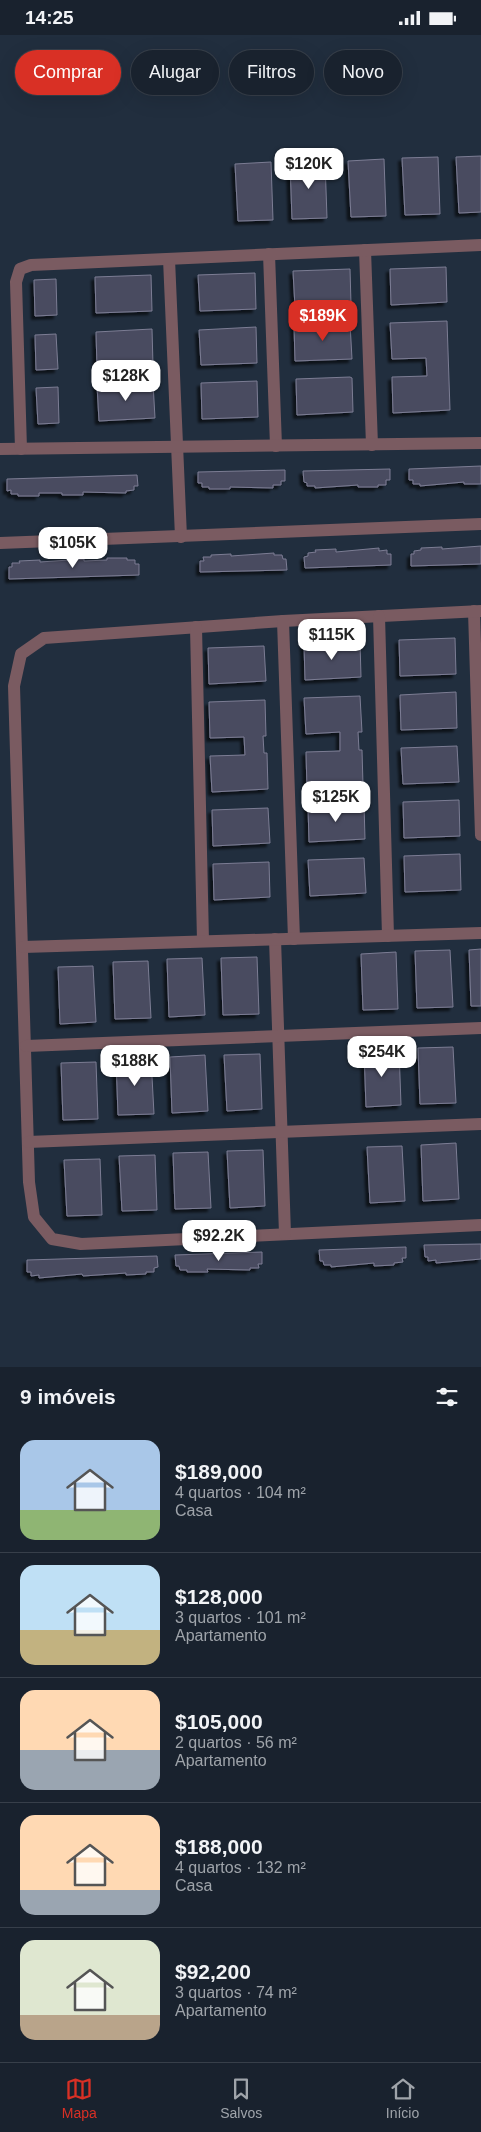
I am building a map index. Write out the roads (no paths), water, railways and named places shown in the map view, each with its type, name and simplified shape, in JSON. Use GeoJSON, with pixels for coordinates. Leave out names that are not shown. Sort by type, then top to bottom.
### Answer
{"type":"FeatureCollection","features":[{"type":"Feature","properties":{"kind":"street"},"geometry":{"type":"LineString","coordinates":[[21,449],[16,282],[20,269],[31,265],[481,245]]}},
{"type":"Feature","properties":{"kind":"street"},"geometry":{"type":"LineString","coordinates":[[365,250],[372,445]]}},
{"type":"Feature","properties":{"kind":"street"},"geometry":{"type":"LineString","coordinates":[[270,254],[276,446]]}},
{"type":"Feature","properties":{"kind":"street"},"geometry":{"type":"LineString","coordinates":[[168,259],[182,537]]}},
{"type":"Feature","properties":{"kind":"street"},"geometry":{"type":"LineString","coordinates":[[0,449],[481,443]]}},
{"type":"Feature","properties":{"kind":"street"},"geometry":{"type":"LineString","coordinates":[[0,543],[481,524]]}},
{"type":"Feature","properties":{"kind":"street"},"geometry":{"type":"LineString","coordinates":[[481,835],[478,611],[284,621],[44,639],[21,654],[14,686],[29,1182],[34,1217],[52,1239],[81,1244],[481,1225]]}},
{"type":"Feature","properties":{"kind":"street"},"geometry":{"type":"LineString","coordinates":[[379,616],[388,936]]}},
{"type":"Feature","properties":{"kind":"street"},"geometry":{"type":"LineString","coordinates":[[284,621],[294,939]]}},
{"type":"Feature","properties":{"kind":"street"},"geometry":{"type":"LineString","coordinates":[[196,627],[203,941]]}},
{"type":"Feature","properties":{"kind":"street"},"geometry":{"type":"LineString","coordinates":[[23,947],[481,933]]}},
{"type":"Feature","properties":{"kind":"street"},"geometry":{"type":"LineString","coordinates":[[275,939],[285,1234]]}},
{"type":"Feature","properties":{"kind":"street"},"geometry":{"type":"LineString","coordinates":[[26,1046],[481,1028]]}},
{"type":"Feature","properties":{"kind":"street"},"geometry":{"type":"LineString","coordinates":[[28,1142],[481,1124]]}}]}
